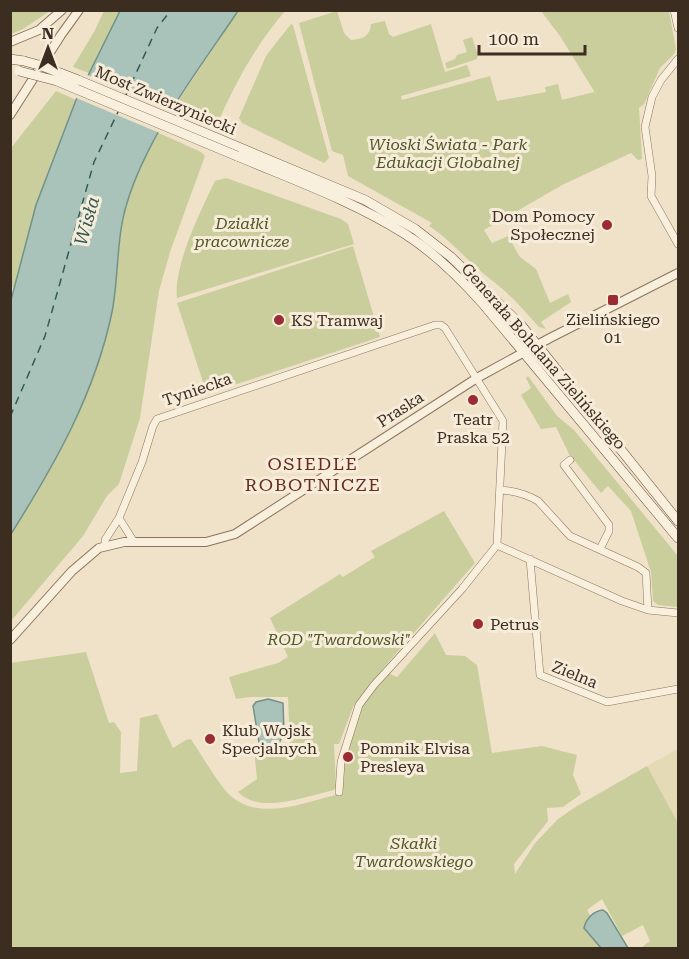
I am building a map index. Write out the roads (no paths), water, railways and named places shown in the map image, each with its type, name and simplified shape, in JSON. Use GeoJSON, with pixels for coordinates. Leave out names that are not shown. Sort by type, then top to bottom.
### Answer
{"type":"FeatureCollection","features":[{"type":"Feature","properties":{"kind":"main road","name":"Most Zwierzyniecki"},"geometry":{"type":"LineString","coordinates":[[10,59],[58,71],[239,152]]}},
{"type":"Feature","properties":{"kind":"main road","name":"Most Zwierzyniecki"},"geometry":{"type":"LineString","coordinates":[[15,70],[57,81],[239,152]]}},
{"type":"Feature","properties":{"kind":"main road","name":"Generała Bohdana Zielińskiego"},"geometry":{"type":"LineString","coordinates":[[239,152],[365,200],[415,229],[465,270],[514,317],[537,344],[678,521]]}},
{"type":"Feature","properties":{"kind":"main road","name":"Generała Bohdana Zielińskiego"},"geometry":{"type":"LineString","coordinates":[[239,152],[356,207],[407,235],[459,278],[524,352],[678,538]]}},
{"type":"Feature","properties":{"kind":"street"},"geometry":{"type":"LineString","coordinates":[[10,42],[39,30],[62,10]]}},
{"type":"Feature","properties":{"kind":"street"},"geometry":{"type":"LineString","coordinates":[[674,10],[678,28]]}},
{"type":"Feature","properties":{"kind":"street"},"geometry":{"type":"LineString","coordinates":[[10,115],[77,12]]}},
{"type":"Feature","properties":{"kind":"street"},"geometry":{"type":"LineString","coordinates":[[678,59],[661,80],[652,97],[645,127],[652,176],[651,196],[678,244]]}},
{"type":"Feature","properties":{"kind":"street","name":"Praska"},"geometry":{"type":"LineString","coordinates":[[105,545],[134,542],[206,542],[236,534],[477,378],[537,344],[678,273]]}},
{"type":"Feature","properties":{"kind":"street","name":"Tyniecka"},"geometry":{"type":"LineString","coordinates":[[10,640],[80,563],[105,545],[105,540],[119,518],[142,462],[152,430],[157,419],[164,415],[435,325],[441,325],[461,351],[477,378]]}},
{"type":"Feature","properties":{"kind":"street"},"geometry":{"type":"LineString","coordinates":[[339,792],[341,762],[359,705],[374,685],[462,590],[497,545],[503,421],[477,378]]}},
{"type":"Feature","properties":{"kind":"street"},"geometry":{"type":"LineString","coordinates":[[570,460],[564,465],[609,525],[609,531],[600,549]]}},
{"type":"Feature","properties":{"kind":"street"},"geometry":{"type":"LineString","coordinates":[[501,490],[520,492],[538,501],[570,536],[638,567],[646,573],[648,610]]}},
{"type":"Feature","properties":{"kind":"street"},"geometry":{"type":"LineString","coordinates":[[119,518],[134,542]]}},
{"type":"Feature","properties":{"kind":"street"},"geometry":{"type":"LineString","coordinates":[[497,545],[622,601],[648,610],[678,613]]}},
{"type":"Feature","properties":{"kind":"street","name":"Zielna"},"geometry":{"type":"LineString","coordinates":[[530,559],[540,675],[607,702],[678,689]]}},
{"type":"Feature","properties":{"kind":"water","name":"Wisła"},"geometry":{"type":"Polygon","coordinates":[[[120,11],[238,11],[175,104],[147,153],[136,178],[123,216],[112,312],[95,371],[72,428],[11,534],[11,300],[36,205],[76,100],[120,11]]]}},
{"type":"Feature","properties":{"kind":"water"},"geometry":{"type":"Polygon","coordinates":[[[268,699],[283,703],[284,733],[279,743],[267,745],[259,742],[253,706],[256,702],[268,699]]]}},
{"type":"Feature","properties":{"kind":"water"},"geometry":{"type":"Polygon","coordinates":[[[603,910],[628,948],[601,948],[584,928],[590,916],[603,910]]]}},
{"type":"Feature","properties":{"kind":"place","name":"Dom Pomocy Społecznej"},"geometry":{"type":"Point","coordinates":[607,225]}},
{"type":"Feature","properties":{"kind":"place","name":"Zielińskiego 01"},"geometry":{"type":"Point","coordinates":[613,300]}},
{"type":"Feature","properties":{"kind":"place","name":"KS Tramwaj"},"geometry":{"type":"Point","coordinates":[279,320]}},
{"type":"Feature","properties":{"kind":"place","name":"Teatr Praska 52"},"geometry":{"type":"Point","coordinates":[473,400]}},
{"type":"Feature","properties":{"kind":"place","name":"Petrus"},"geometry":{"type":"Point","coordinates":[478,624]}},
{"type":"Feature","properties":{"kind":"place","name":"Klub Wojsk Specjalnych"},"geometry":{"type":"Point","coordinates":[210,739]}},
{"type":"Feature","properties":{"kind":"place","name":"Pomnik Elvisa Presleya"},"geometry":{"type":"Point","coordinates":[348,757]}},
{"type":"Feature","properties":{"kind":"district","name":"OSIEDLE ROBOTNICZE"},"geometry":{"type":"Point","coordinates":[313,474]}},
{"type":"Feature","properties":{"kind":"park label","name":"Wioski Świata - Park Edukacji Globalnej"},"geometry":{"type":"Point","coordinates":[448,153]}},
{"type":"Feature","properties":{"kind":"park label","name":"Działki pracownicze"},"geometry":{"type":"Point","coordinates":[242,232]}},
{"type":"Feature","properties":{"kind":"park label","name":"ROD \"Twardowski\""},"geometry":{"type":"Point","coordinates":[339,639]}},
{"type":"Feature","properties":{"kind":"park label","name":"Skałki Twardowskiego"},"geometry":{"type":"Point","coordinates":[414,852]}}]}
